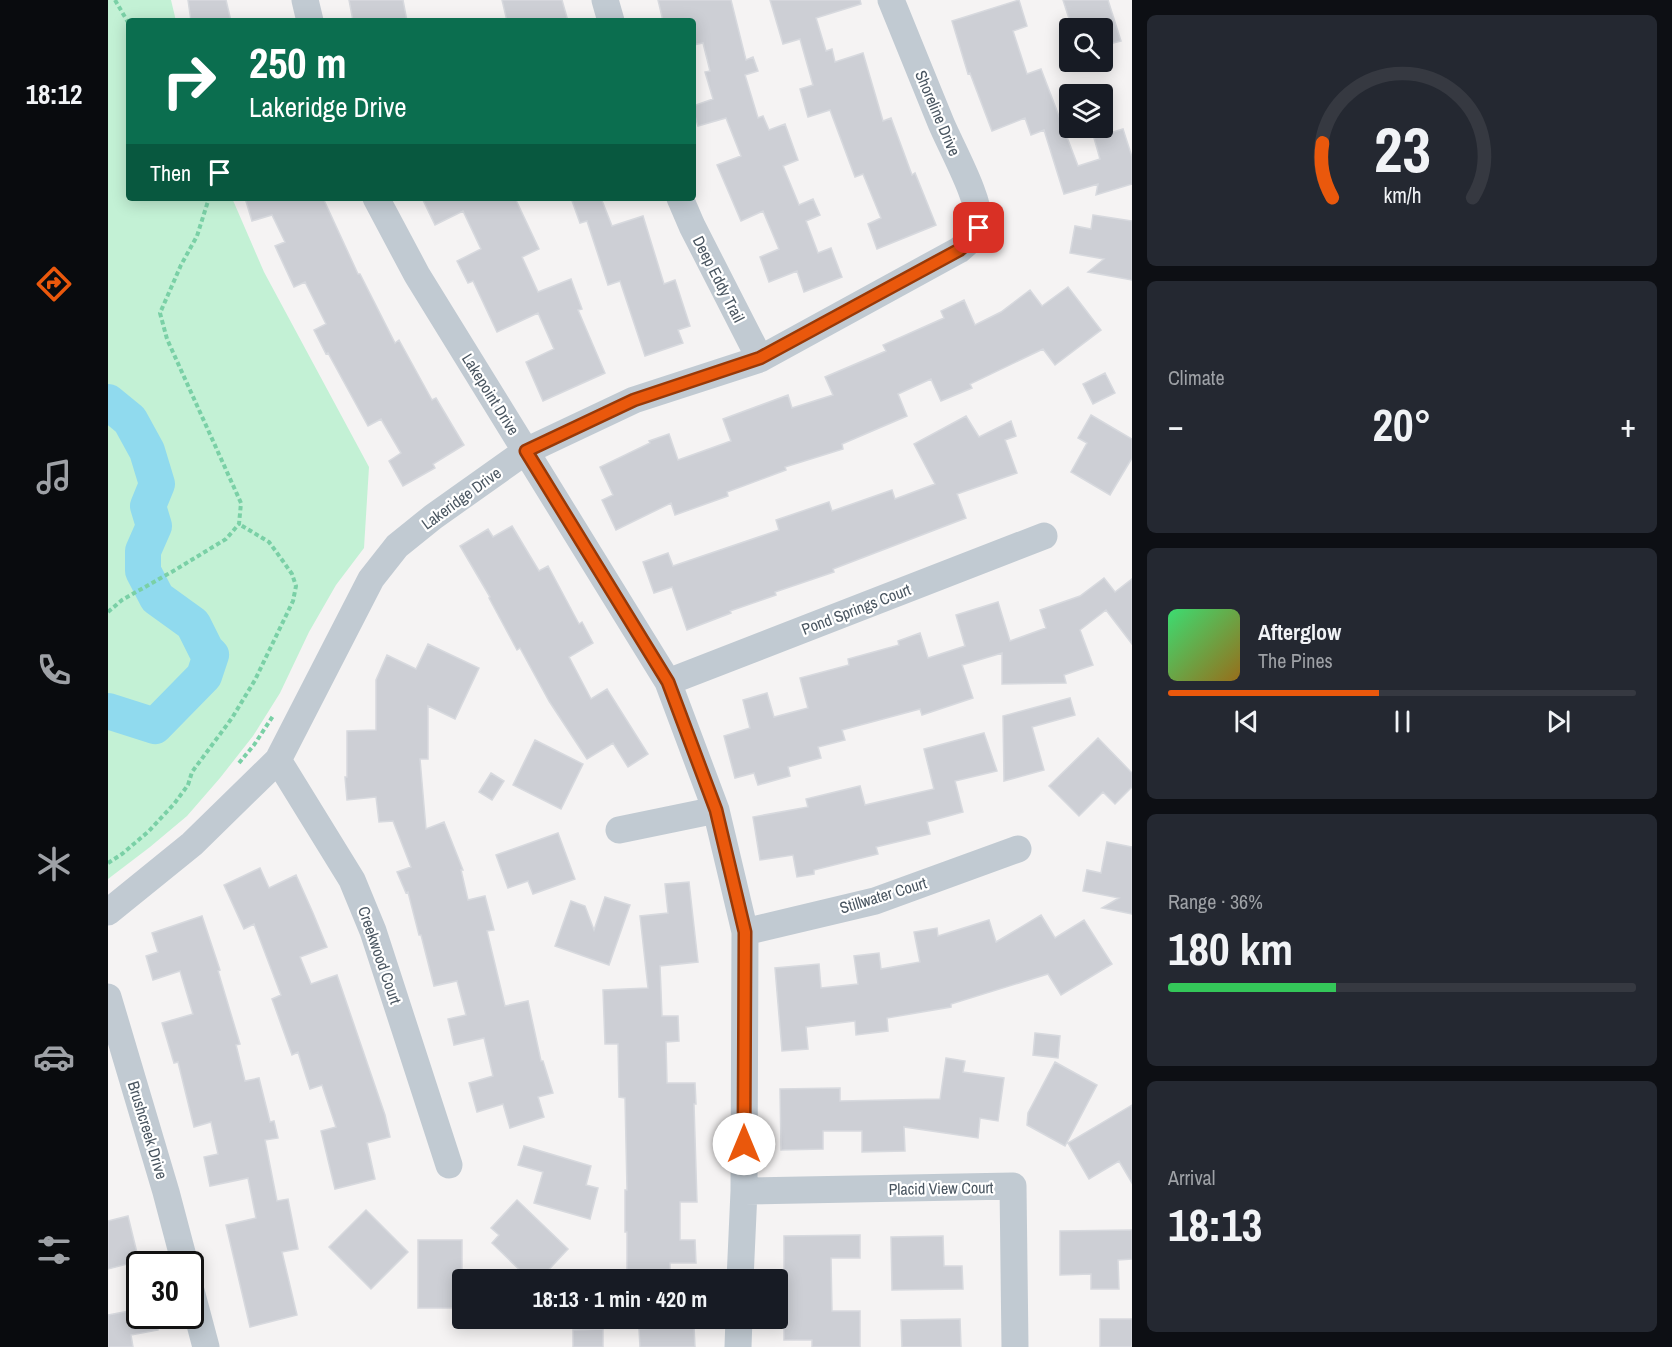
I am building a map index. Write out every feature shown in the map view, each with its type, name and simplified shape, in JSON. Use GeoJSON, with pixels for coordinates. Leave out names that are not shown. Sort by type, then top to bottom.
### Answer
{"type":"FeatureCollection","features":[{"type":"Feature","properties":{"kind":"street"},"geometry":{"type":"LineString","coordinates":[[305,0],[309,18]]}},
{"type":"Feature","properties":{"kind":"street"},"geometry":{"type":"LineString","coordinates":[[605,0],[610,18]]}},
{"type":"Feature","properties":{"kind":"street","name":"Shoreline Drive"},"geometry":{"type":"LineString","coordinates":[[892,0],[942,126],[975,199],[979,228]]}},
{"type":"Feature","properties":{"kind":"street","name":"Lakepoint Drive"},"geometry":{"type":"LineString","coordinates":[[378,201],[417,274],[668,682],[716,810],[745,932],[744,1191],[740,1269]]}},
{"type":"Feature","properties":{"kind":"street","name":"Deep Eddy Trail"},"geometry":{"type":"LineString","coordinates":[[681,201],[760,358]]}},
{"type":"Feature","properties":{"kind":"street","name":"Lakeridge Drive"},"geometry":{"type":"LineString","coordinates":[[108,912],[192,844],[278,760],[371,579],[397,546],[433,517],[526,451],[634,400],[760,358],[959,250],[973,238],[979,228]]}},
{"type":"Feature","properties":{"kind":"street","name":"Pond Springs Court"},"geometry":{"type":"LineString","coordinates":[[668,682],[1044,536]]}},
{"type":"Feature","properties":{"kind":"street","name":"Creekwood Court"},"geometry":{"type":"LineString","coordinates":[[278,760],[352,880],[373,931],[450,1166]]}},
{"type":"Feature","properties":{"kind":"street"},"geometry":{"type":"LineString","coordinates":[[619,831],[716,810]]}},
{"type":"Feature","properties":{"kind":"street","name":"Stillwater Court"},"geometry":{"type":"LineString","coordinates":[[745,932],[876,901],[1018,849]]}},
{"type":"Feature","properties":{"kind":"street","name":"Brushcreek Drive"},"geometry":{"type":"LineString","coordinates":[[108,997],[182,1251]]}},
{"type":"Feature","properties":{"kind":"street","name":"Placid View Court"},"geometry":{"type":"LineString","coordinates":[[744,1191],[1013,1186],[1015,1347]]}},
{"type":"Feature","properties":{"kind":"street"},"geometry":{"type":"LineString","coordinates":[[201,1329],[206,1347]]}},
{"type":"Feature","properties":{"kind":"street"},"geometry":{"type":"LineString","coordinates":[[738,1347],[739,1329]]}},
{"type":"Feature","properties":{"kind":"path"},"geometry":{"type":"LineString","coordinates":[[115,0],[126,19]]}},
{"type":"Feature","properties":{"kind":"path"},"geometry":{"type":"LineString","coordinates":[[108,612],[122,600],[226,539],[238,524],[241,502],[167,339],[160,313],[181,265],[197,236],[208,201]]}},
{"type":"Feature","properties":{"kind":"path"},"geometry":{"type":"LineString","coordinates":[[108,863],[123,854],[149,831],[188,785],[192,772],[232,718],[255,680],[293,601],[296,586],[292,574],[280,557],[269,542],[238,524]]}},
{"type":"Feature","properties":{"kind":"green space"},"geometry":{"type":"Polygon","coordinates":[[[108,0],[171,0],[175,18],[126,18],[126,201],[233,201],[264,272],[369,467],[364,548],[336,585],[309,632],[280,693],[253,736],[187,816],[108,879],[108,0]]]}},
{"type":"Feature","properties":{"kind":"building"},"geometry":{"type":"Polygon","coordinates":[[[188,0],[226,0],[230,18],[191,18],[188,0]]]}},
{"type":"Feature","properties":{"kind":"building"},"geometry":{"type":"Polygon","coordinates":[[[349,0],[403,0],[406,18],[352,18],[349,0]]]}},
{"type":"Feature","properties":{"kind":"building"},"geometry":{"type":"Polygon","coordinates":[[[502,0],[562,0],[567,18],[506,18],[502,0]]]}},
{"type":"Feature","properties":{"kind":"building"},"geometry":{"type":"Polygon","coordinates":[[[658,0],[731,0],[746,60],[753,57],[758,71],[745,75],[758,118],[763,116],[769,130],[785,124],[798,160],[783,166],[799,205],[813,199],[820,215],[806,221],[818,253],[831,248],[842,277],[804,292],[797,271],[769,282],[760,257],[779,249],[763,211],[741,221],[717,165],[741,156],[726,118],[698,126],[696,119],[696,105],[713,99],[705,72],[710,71],[703,43],[696,44],[696,18],[662,18],[658,0]]]}},
{"type":"Feature","properties":{"kind":"building"},"geometry":{"type":"Polygon","coordinates":[[[770,0],[860,0],[861,4],[816,18],[826,51],[832,49],[835,62],[863,53],[883,121],[891,118],[912,175],[915,173],[936,225],[877,249],[868,224],[881,218],[863,174],[855,177],[830,110],[808,117],[800,89],[813,85],[800,39],[783,44],[770,0]]]}},
{"type":"Feature","properties":{"kind":"building"},"geometry":{"type":"Polygon","coordinates":[[[1019,0],[1027,26],[1013,31],[1027,74],[1041,69],[1059,116],[1059,138],[1067,138],[1078,166],[1100,159],[1094,138],[1113,138],[1113,132],[1123,129],[1132,157],[1132,184],[1096,195],[1098,184],[1064,194],[1044,130],[1031,135],[1025,118],[992,131],[970,73],[968,74],[952,21],[1019,0]]]}},
{"type":"Feature","properties":{"kind":"building"},"geometry":{"type":"Polygon","coordinates":[[[1063,0],[1108,0],[1121,41],[1113,43],[1113,18],[1069,18],[1063,0]]]}},
{"type":"Feature","properties":{"kind":"building"},"geometry":{"type":"Polygon","coordinates":[[[246,201],[324,201],[358,274],[395,343],[399,340],[432,400],[436,398],[464,445],[433,464],[435,468],[403,486],[389,461],[401,453],[381,419],[368,426],[328,353],[326,354],[314,330],[326,324],[305,282],[294,287],[275,246],[285,242],[272,215],[252,221],[246,201]]]}},
{"type":"Feature","properties":{"kind":"building"},"geometry":{"type":"Polygon","coordinates":[[[423,201],[516,201],[539,249],[522,257],[538,292],[571,279],[582,309],[578,310],[605,373],[543,401],[526,362],[554,349],[538,313],[497,332],[473,281],[468,283],[457,261],[481,249],[463,211],[435,225],[423,201]]]}},
{"type":"Feature","properties":{"kind":"building"},"geometry":{"type":"Polygon","coordinates":[[[572,201],[602,201],[612,226],[643,216],[664,284],[675,280],[690,326],[678,330],[683,343],[645,356],[620,281],[608,285],[587,221],[580,223],[572,201]]]}},
{"type":"Feature","properties":{"kind":"building"},"geometry":{"type":"Polygon","coordinates":[[[1093,215],[1132,221],[1132,280],[1088,272],[1104,259],[1070,253],[1075,226],[1091,229],[1093,215]]]}},
{"type":"Feature","properties":{"kind":"building"},"geometry":{"type":"Polygon","coordinates":[[[1068,287],[1101,330],[1055,365],[1043,349],[970,384],[972,388],[941,401],[931,379],[898,394],[907,416],[842,444],[843,449],[785,467],[786,470],[727,492],[728,496],[675,515],[671,503],[616,530],[602,500],[613,495],[600,467],[650,443],[649,441],[669,434],[678,460],[731,441],[723,419],[788,395],[792,408],[833,395],[825,377],[886,351],[883,345],[944,318],[941,311],[964,300],[975,325],[1001,312],[1030,290],[1042,306],[1068,287]]]}},
{"type":"Feature","properties":{"kind":"building"},"geometry":{"type":"Polygon","coordinates":[[[1105,373],[1115,393],[1093,404],[1083,384],[1105,373]]]}},
{"type":"Feature","properties":{"kind":"building"},"geometry":{"type":"Polygon","coordinates":[[[1091,415],[1132,439],[1132,458],[1110,495],[1071,472],[1087,443],[1078,438],[1091,415]]]}},
{"type":"Feature","properties":{"kind":"building"},"geometry":{"type":"Polygon","coordinates":[[[966,416],[979,437],[1011,421],[1016,436],[1005,440],[1017,473],[957,494],[966,518],[833,569],[834,572],[775,592],[776,595],[730,611],[731,613],[687,630],[672,587],[654,593],[643,562],[668,553],[673,566],[779,530],[776,520],[829,502],[832,511],[892,490],[895,499],[935,484],[914,444],[966,416]]]}},
{"type":"Feature","properties":{"kind":"building"},"geometry":{"type":"Polygon","coordinates":[[[512,526],[539,571],[548,566],[579,624],[582,622],[593,643],[569,657],[591,699],[607,689],[648,754],[628,767],[613,743],[587,759],[549,701],[520,648],[517,650],[460,546],[488,529],[493,537],[512,526]]]}},
{"type":"Feature","properties":{"kind":"building"},"geometry":{"type":"Polygon","coordinates":[[[1104,578],[1115,592],[1132,579],[1132,644],[1106,610],[1080,630],[1093,665],[1064,675],[1066,683],[1002,684],[1002,653],[962,665],[973,698],[922,715],[920,709],[842,730],[845,740],[818,747],[821,758],[788,767],[790,776],[758,785],[754,773],[735,778],[724,736],[750,728],[743,700],[767,693],[774,717],[808,708],[800,678],[849,665],[848,659],[899,645],[898,641],[920,633],[928,658],[965,646],[956,615],[998,602],[1010,641],[1046,628],[1040,610],[1080,596],[1104,578]]]}},
{"type":"Feature","properties":{"kind":"building"},"geometry":{"type":"Polygon","coordinates":[[[428,644],[479,668],[455,719],[428,706],[428,759],[420,759],[426,829],[444,822],[463,870],[461,870],[468,900],[485,896],[494,930],[487,931],[505,1006],[528,1001],[541,1061],[543,1061],[553,1093],[538,1097],[544,1117],[510,1128],[503,1104],[477,1112],[469,1083],[493,1076],[484,1038],[454,1045],[448,1019],[466,1015],[457,981],[434,986],[408,892],[406,893],[397,872],[411,867],[393,821],[379,822],[376,797],[347,800],[345,777],[347,777],[347,731],[376,730],[376,680],[387,655],[416,669],[428,644]]]}},
{"type":"Feature","properties":{"kind":"building"},"geometry":{"type":"Polygon","coordinates":[[[1070,698],[1075,715],[1032,727],[1044,770],[1004,781],[1003,716],[1070,698]]]}},
{"type":"Feature","properties":{"kind":"building"},"geometry":{"type":"Polygon","coordinates":[[[984,733],[997,771],[955,781],[963,812],[927,822],[930,834],[876,847],[878,854],[814,870],[814,874],[797,877],[793,855],[760,860],[753,817],[808,807],[806,799],[860,786],[865,805],[934,789],[924,749],[984,733]]]}},
{"type":"Feature","properties":{"kind":"building"},"geometry":{"type":"Polygon","coordinates":[[[1098,738],[1132,773],[1132,787],[1115,804],[1103,792],[1079,816],[1049,786],[1098,738]]]}},
{"type":"Feature","properties":{"kind":"building"},"geometry":{"type":"Polygon","coordinates":[[[535,740],[583,764],[561,809],[513,785],[535,740]]]}},
{"type":"Feature","properties":{"kind":"building"},"geometry":{"type":"Polygon","coordinates":[[[491,773],[504,781],[492,800],[479,792],[491,773]]]}},
{"type":"Feature","properties":{"kind":"building"},"geometry":{"type":"Polygon","coordinates":[[[558,833],[575,879],[533,894],[528,881],[508,888],[496,855],[558,833]]]}},
{"type":"Feature","properties":{"kind":"building"},"geometry":{"type":"Polygon","coordinates":[[[1107,842],[1132,847],[1132,914],[1102,908],[1119,898],[1083,891],[1087,870],[1101,873],[1107,842]]]}},
{"type":"Feature","properties":{"kind":"building"},"geometry":{"type":"Polygon","coordinates":[[[260,868],[269,888],[296,875],[327,947],[300,957],[311,984],[337,975],[385,1115],[390,1137],[367,1143],[375,1179],[335,1189],[321,1131],[336,1127],[322,1085],[310,1089],[298,1052],[292,1055],[272,999],[281,995],[254,924],[244,929],[224,885],[260,868]]]}},
{"type":"Feature","properties":{"kind":"building"},"geometry":{"type":"Polygon","coordinates":[[[689,882],[698,962],[660,966],[662,1016],[678,1016],[679,1041],[666,1042],[667,1083],[695,1083],[697,1202],[680,1202],[680,1240],[695,1240],[696,1263],[670,1263],[670,1269],[627,1269],[625,1098],[619,1097],[618,1044],[605,1044],[603,990],[648,988],[640,916],[668,913],[665,884],[689,882]]]}},
{"type":"Feature","properties":{"kind":"building"},"geometry":{"type":"Polygon","coordinates":[[[605,897],[630,905],[609,965],[555,946],[571,901],[585,906],[594,930],[605,897]]]}},
{"type":"Feature","properties":{"kind":"building"},"geometry":{"type":"Polygon","coordinates":[[[1041,915],[1055,938],[1084,920],[1112,964],[1061,995],[1048,974],[951,1004],[951,1007],[887,1018],[888,1031],[856,1035],[855,1021],[806,1027],[808,1049],[782,1051],[775,968],[819,964],[821,988],[858,984],[854,956],[879,953],[881,969],[920,962],[914,932],[937,928],[938,936],[989,920],[996,942],[1041,915]]]}},
{"type":"Feature","properties":{"kind":"building"},"geometry":{"type":"Polygon","coordinates":[[[202,916],[220,970],[218,971],[240,1044],[236,1045],[245,1081],[259,1078],[270,1122],[274,1121],[278,1138],[265,1140],[277,1201],[288,1199],[298,1249],[282,1252],[297,1315],[250,1327],[226,1225],[256,1218],[248,1178],[210,1186],[204,1157],[218,1154],[211,1122],[194,1127],[178,1062],[174,1063],[162,1023],[193,1014],[180,971],[153,980],[146,956],[158,952],[152,933],[202,916]]]}},
{"type":"Feature","properties":{"kind":"building"},"geometry":{"type":"Polygon","coordinates":[[[1035,1033],[1060,1036],[1058,1058],[1033,1055],[1035,1033]]]}},
{"type":"Feature","properties":{"kind":"building"},"geometry":{"type":"Polygon","coordinates":[[[946,1058],[965,1061],[963,1072],[1004,1078],[998,1121],[980,1118],[978,1138],[904,1127],[905,1151],[862,1152],[862,1131],[823,1131],[823,1149],[781,1150],[780,1089],[840,1088],[840,1101],[940,1099],[946,1058]]]}},
{"type":"Feature","properties":{"kind":"building"},"geometry":{"type":"Polygon","coordinates":[[[1055,1062],[1097,1085],[1065,1146],[1027,1125],[1028,1113],[1055,1062]]]}},
{"type":"Feature","properties":{"kind":"building"},"geometry":{"type":"Polygon","coordinates":[[[1132,1105],[1132,1183],[1119,1161],[1089,1179],[1068,1143],[1132,1105]]]}},
{"type":"Feature","properties":{"kind":"building"},"geometry":{"type":"Polygon","coordinates":[[[524,1146],[591,1166],[586,1185],[598,1188],[590,1219],[534,1203],[543,1172],[518,1165],[524,1146]]]}},
{"type":"Feature","properties":{"kind":"building"},"geometry":{"type":"Polygon","coordinates":[[[517,1200],[568,1249],[549,1269],[519,1269],[492,1243],[499,1235],[491,1228],[517,1200]]]}},
{"type":"Feature","properties":{"kind":"building"},"geometry":{"type":"Polygon","coordinates":[[[366,1210],[408,1252],[371,1289],[329,1247],[366,1210]]]}},
{"type":"Feature","properties":{"kind":"building"},"geometry":{"type":"Polygon","coordinates":[[[128,1216],[137,1251],[126,1251],[126,1264],[108,1269],[108,1221],[128,1216]]]}},
{"type":"Feature","properties":{"kind":"building"},"geometry":{"type":"Polygon","coordinates":[[[1132,1230],[1132,1259],[1118,1260],[1119,1289],[1091,1289],[1091,1274],[1060,1275],[1060,1231],[1132,1230]]]}},
{"type":"Feature","properties":{"kind":"building"},"geometry":{"type":"Polygon","coordinates":[[[860,1235],[860,1258],[831,1258],[832,1311],[860,1311],[860,1347],[812,1347],[812,1340],[784,1340],[784,1329],[788,1329],[788,1269],[784,1269],[784,1236],[860,1235]]]}},
{"type":"Feature","properties":{"kind":"building"},"geometry":{"type":"Polygon","coordinates":[[[943,1236],[944,1266],[962,1266],[963,1289],[892,1290],[891,1237],[943,1236]]]}},
{"type":"Feature","properties":{"kind":"building"},"geometry":{"type":"Polygon","coordinates":[[[418,1240],[462,1240],[462,1269],[452,1269],[452,1308],[418,1308],[418,1240]]]}},
{"type":"Feature","properties":{"kind":"building"},"geometry":{"type":"Polygon","coordinates":[[[126,1312],[126,1329],[158,1330],[131,1335],[133,1347],[108,1347],[108,1315],[126,1312]]]}},
{"type":"Feature","properties":{"kind":"building"},"geometry":{"type":"Polygon","coordinates":[[[960,1319],[961,1347],[902,1347],[901,1320],[960,1319]]]}},
{"type":"Feature","properties":{"kind":"building"},"geometry":{"type":"Polygon","coordinates":[[[1100,1319],[1132,1319],[1132,1347],[1100,1347],[1100,1319]]]}},
{"type":"Feature","properties":{"kind":"building"},"geometry":{"type":"Polygon","coordinates":[[[603,1329],[603,1347],[573,1347],[573,1330],[603,1329]]]}},
{"type":"Feature","properties":{"kind":"building"},"geometry":{"type":"Polygon","coordinates":[[[639,1329],[694,1329],[695,1347],[640,1347],[639,1329]]]}},
{"type":"Feature","properties":{"kind":"waterway"},"geometry":{"type":"LineString","coordinates":[[108,402],[130,420],[147,451],[157,484],[148,506],[154,526],[143,551],[143,571],[157,598],[193,624],[206,650],[211,655],[204,676],[155,726],[108,711]]}},
{"type":"Feature","properties":{"kind":"route"},"geometry":{"type":"LineString","coordinates":[[744,1144],[745,932],[716,810],[668,682],[526,451],[634,400],[760,358],[959,250],[973,238],[979,228]]}}]}
